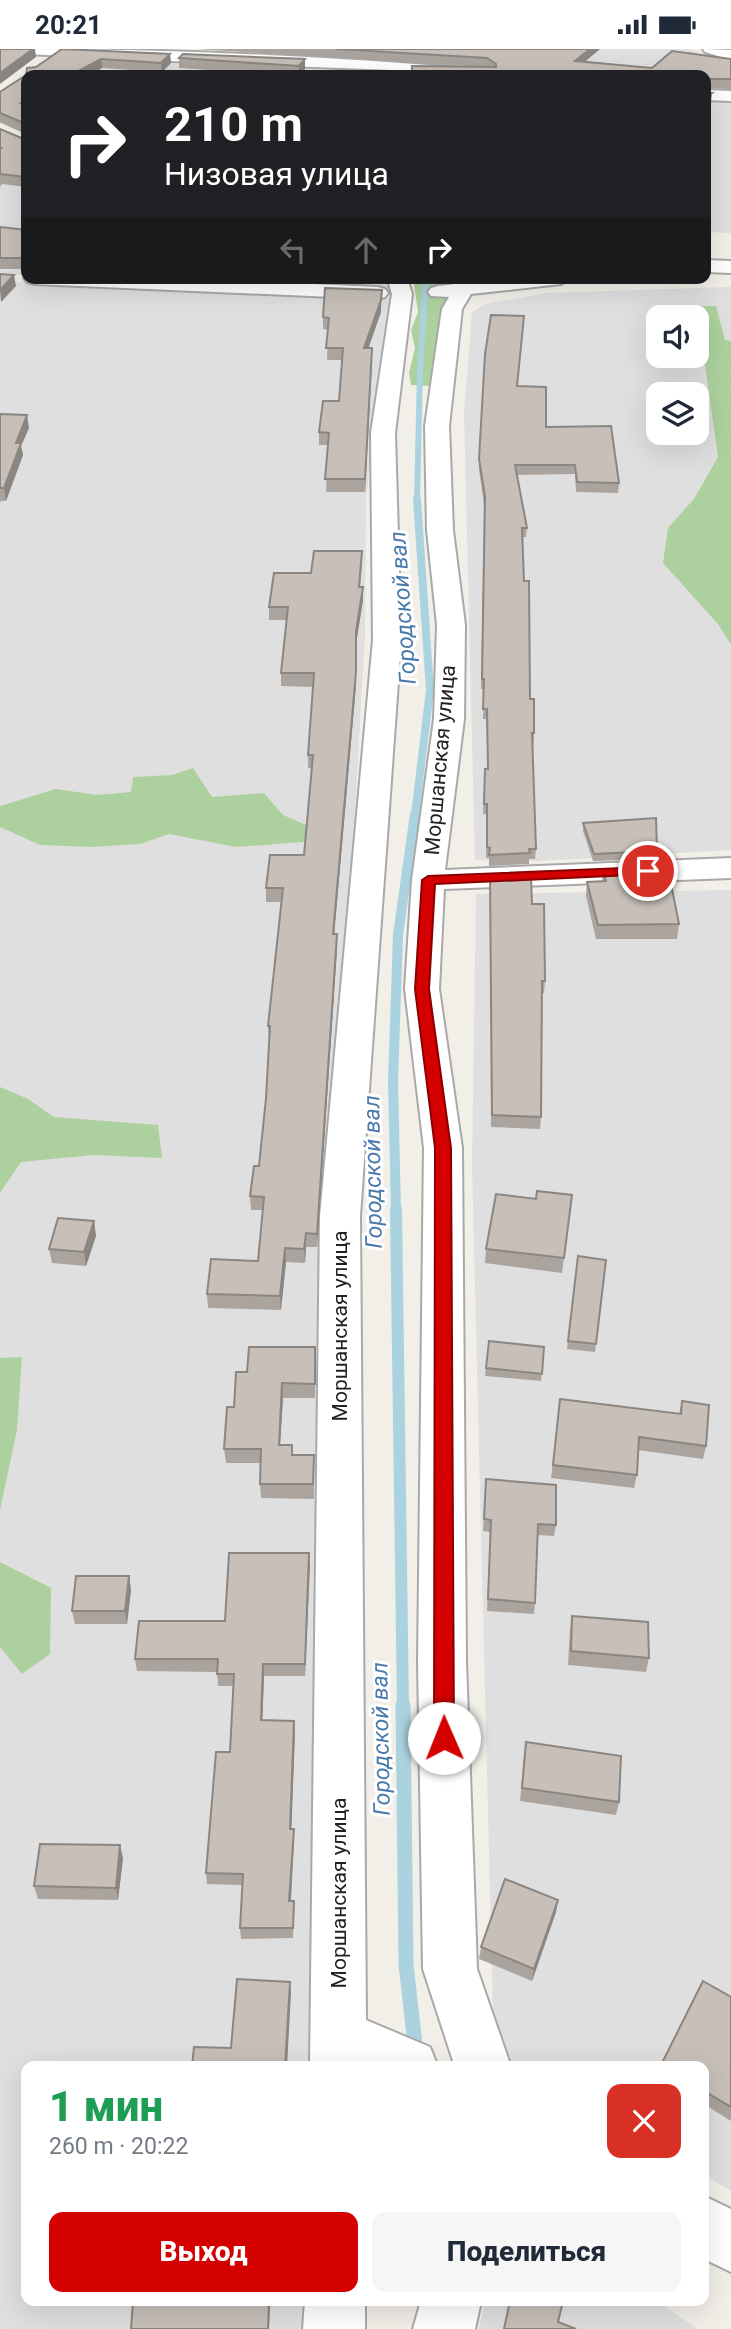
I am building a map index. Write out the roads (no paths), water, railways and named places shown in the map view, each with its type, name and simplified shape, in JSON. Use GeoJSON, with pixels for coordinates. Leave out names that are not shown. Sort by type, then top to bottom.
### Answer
{"type":"FeatureCollection","features":[{"type":"Feature","properties":{"kind":"street"},"geometry":{"type":"LineString","coordinates":[[26,49],[137,52],[297,63],[373,64],[435,55]]}},
{"type":"Feature","properties":{"kind":"street"},"geometry":{"type":"LineString","coordinates":[[711,49],[731,55]]}},
{"type":"Feature","properties":{"kind":"street"},"geometry":{"type":"LineString","coordinates":[[38,66],[58,51]]}},
{"type":"Feature","properties":{"kind":"street"},"geometry":{"type":"LineString","coordinates":[[404,61],[457,70]]}},
{"type":"Feature","properties":{"kind":"street"},"geometry":{"type":"LineString","coordinates":[[711,95],[731,96]]}},
{"type":"Feature","properties":{"kind":"street"},"geometry":{"type":"LineString","coordinates":[[711,267],[731,267]]}},
{"type":"Feature","properties":{"kind":"street"},"geometry":{"type":"LineString","coordinates":[[223,284],[423,290],[492,284]]}},
{"type":"Feature","properties":{"kind":"street","name":"Моршанская улица"},"geometry":{"type":"LineString","coordinates":[[338,2052],[340,1216],[387,640],[383,433],[423,290],[452,309],[436,426],[440,530],[451,625],[449,719],[428,880],[422,989],[443,1148],[442,1661],[450,1969],[481,2061]]}},
{"type":"Feature","properties":{"kind":"street"},"geometry":{"type":"LineString","coordinates":[[428,880],[731,868]]}},
{"type":"Feature","properties":{"kind":"street"},"geometry":{"type":"LineString","coordinates":[[338,2052],[381,2061]]}},
{"type":"Feature","properties":{"kind":"street"},"geometry":{"type":"LineString","coordinates":[[709,2229],[731,2242]]}},
{"type":"Feature","properties":{"kind":"street"},"geometry":{"type":"LineString","coordinates":[[334,2329],[335,2306]]}},
{"type":"Feature","properties":{"kind":"street"},"geometry":{"type":"LineString","coordinates":[[444,2329],[450,2306]]}},
{"type":"Feature","properties":{"kind":"waterway","name":"Городской вал"},"geometry":{"type":"LineString","coordinates":[[366,70],[397,62],[430,49]]}},
{"type":"Feature","properties":{"kind":"waterway","name":"Городской вал"},"geometry":{"type":"LineString","coordinates":[[417,499],[420,370],[426,284]]}},
{"type":"Feature","properties":{"kind":"waterway","name":"Городской вал"},"geometry":{"type":"LineString","coordinates":[[415,815],[430,690],[417,499]]}},
{"type":"Feature","properties":{"kind":"waterway","name":"Городской вал"},"geometry":{"type":"LineString","coordinates":[[396,1211],[393,1081],[398,935],[415,814]]}},
{"type":"Feature","properties":{"kind":"waterway","name":"Городской вал"},"geometry":{"type":"LineString","coordinates":[[396,1209],[403,1707]]}},
{"type":"Feature","properties":{"kind":"waterway","name":"Городской вал"},"geometry":{"type":"LineString","coordinates":[[403,1705],[406,1964],[416,2054]]}}]}
